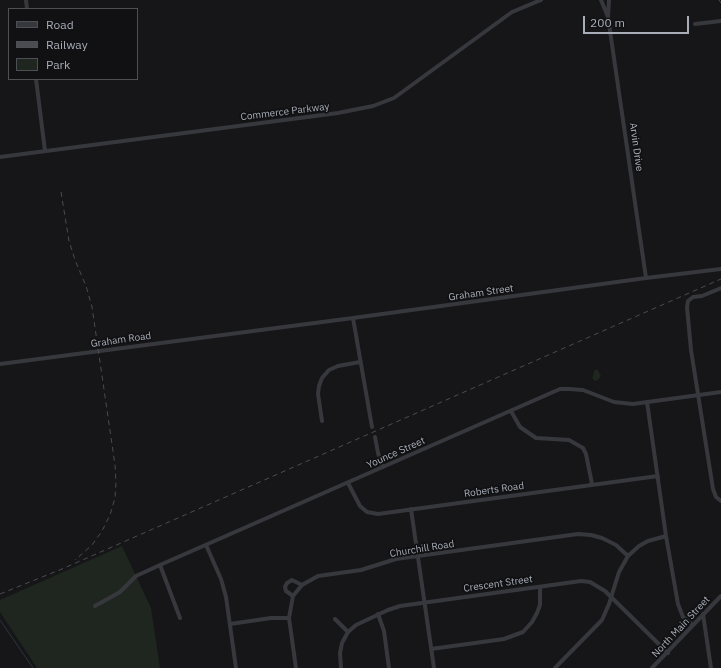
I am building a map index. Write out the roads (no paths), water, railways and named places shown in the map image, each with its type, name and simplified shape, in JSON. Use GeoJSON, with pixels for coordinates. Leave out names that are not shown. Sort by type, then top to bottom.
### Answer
{"type":"FeatureCollection","features":[{"type":"Feature","properties":{"kind":"street","name":"Commerce Parkway"},"geometry":{"type":"LineString","coordinates":[[0,157],[338,113],[373,106],[394,98],[470,44],[501,19],[520,8],[541,0]]}},
{"type":"Feature","properties":{"kind":"street","name":"Arvin Drive"},"geometry":{"type":"LineString","coordinates":[[601,0],[608,17]]}},
{"type":"Feature","properties":{"kind":"street","name":"Arvin Drive"},"geometry":{"type":"LineString","coordinates":[[609,0],[608,17],[646,278]]}},
{"type":"Feature","properties":{"kind":"street"},"geometry":{"type":"LineString","coordinates":[[695,24],[721,21]]}},
{"type":"Feature","properties":{"kind":"street"},"geometry":{"type":"LineString","coordinates":[[36,80],[45,151]]}},
{"type":"Feature","properties":{"kind":"street","name":"Graham Street"},"geometry":{"type":"LineString","coordinates":[[244,332],[721,269]]}},
{"type":"Feature","properties":{"kind":"street"},"geometry":{"type":"LineString","coordinates":[[721,288],[702,296],[693,297],[688,301],[687,307],[697,395],[713,489],[716,498],[721,501]]}},
{"type":"Feature","properties":{"kind":"street"},"geometry":{"type":"LineString","coordinates":[[353,318],[372,427]]}},
{"type":"Feature","properties":{"kind":"street","name":"Graham Road"},"geometry":{"type":"LineString","coordinates":[[0,364],[244,332]]}},
{"type":"Feature","properties":{"kind":"street"},"geometry":{"type":"LineString","coordinates":[[322,421],[318,394],[322,378],[329,370],[338,366],[360,362]]}},
{"type":"Feature","properties":{"kind":"street","name":"Younce Street"},"geometry":{"type":"LineString","coordinates":[[95,606],[120,592],[136,576],[560,390],[583,390],[614,402],[633,404],[721,392]]}},
{"type":"Feature","properties":{"kind":"street"},"geometry":{"type":"LineString","coordinates":[[647,402],[666,536],[678,604],[683,617],[693,625]]}},
{"type":"Feature","properties":{"kind":"street"},"geometry":{"type":"LineString","coordinates":[[511,411],[520,427],[536,438],[547,440],[569,440],[583,448],[586,454],[592,484]]}},
{"type":"Feature","properties":{"kind":"street"},"geometry":{"type":"LineString","coordinates":[[375,437],[378,453],[383,467]]}},
{"type":"Feature","properties":{"kind":"street","name":"Roberts Road"},"geometry":{"type":"LineString","coordinates":[[348,483],[360,506],[367,512],[378,514],[658,476]]}},
{"type":"Feature","properties":{"kind":"street"},"geometry":{"type":"LineString","coordinates":[[411,509],[434,668]]}},
{"type":"Feature","properties":{"kind":"street","name":"Churchill Road"},"geometry":{"type":"LineString","coordinates":[[292,596],[302,585],[318,576],[361,570],[390,561],[578,534],[602,538],[616,545],[628,556]]}},
{"type":"Feature","properties":{"kind":"street"},"geometry":{"type":"LineString","coordinates":[[555,668],[598,625],[604,616],[619,572],[628,556],[639,546],[648,541],[666,536]]}},
{"type":"Feature","properties":{"kind":"street"},"geometry":{"type":"LineString","coordinates":[[206,545],[224,588],[236,668]]}},
{"type":"Feature","properties":{"kind":"street"},"geometry":{"type":"LineString","coordinates":[[160,565],[180,618]]}},
{"type":"Feature","properties":{"kind":"street"},"geometry":{"type":"LineString","coordinates":[[296,668],[289,618],[292,596],[286,591],[285,587],[292,580],[302,585]]}},
{"type":"Feature","properties":{"kind":"street","name":"Crescent Street"},"geometry":{"type":"LineString","coordinates":[[348,632],[356,625],[378,614],[400,606],[586,581],[605,591],[668,653]]}},
{"type":"Feature","properties":{"kind":"street"},"geometry":{"type":"LineString","coordinates":[[431,649],[504,639],[523,632],[538,613],[540,605],[540,587]]}},
{"type":"Feature","properties":{"kind":"street","name":"North Main Street"},"geometry":{"type":"LineString","coordinates":[[652,668],[721,596]]}},
{"type":"Feature","properties":{"kind":"street"},"geometry":{"type":"LineString","coordinates":[[378,614],[384,631],[389,668]]}},
{"type":"Feature","properties":{"kind":"street"},"geometry":{"type":"LineString","coordinates":[[703,614],[711,668]]}},
{"type":"Feature","properties":{"kind":"street"},"geometry":{"type":"LineString","coordinates":[[230,624],[271,618],[289,618]]}},
{"type":"Feature","properties":{"kind":"street"},"geometry":{"type":"LineString","coordinates":[[336,618],[348,632],[342,643],[340,653],[342,668]]}},
{"type":"Feature","properties":{"kind":"waterway"},"geometry":{"type":"LineString","coordinates":[[0,620],[33,668]]}},
{"type":"Feature","properties":{"kind":"railway"},"geometry":{"type":"LineString","coordinates":[[61,192],[69,241],[86,286],[92,307],[115,465],[116,482],[115,498],[110,515],[102,531],[92,545],[75,560]]}},
{"type":"Feature","properties":{"kind":"railway"},"geometry":{"type":"LineString","coordinates":[[0,594],[62,569],[721,279]]}}]}
